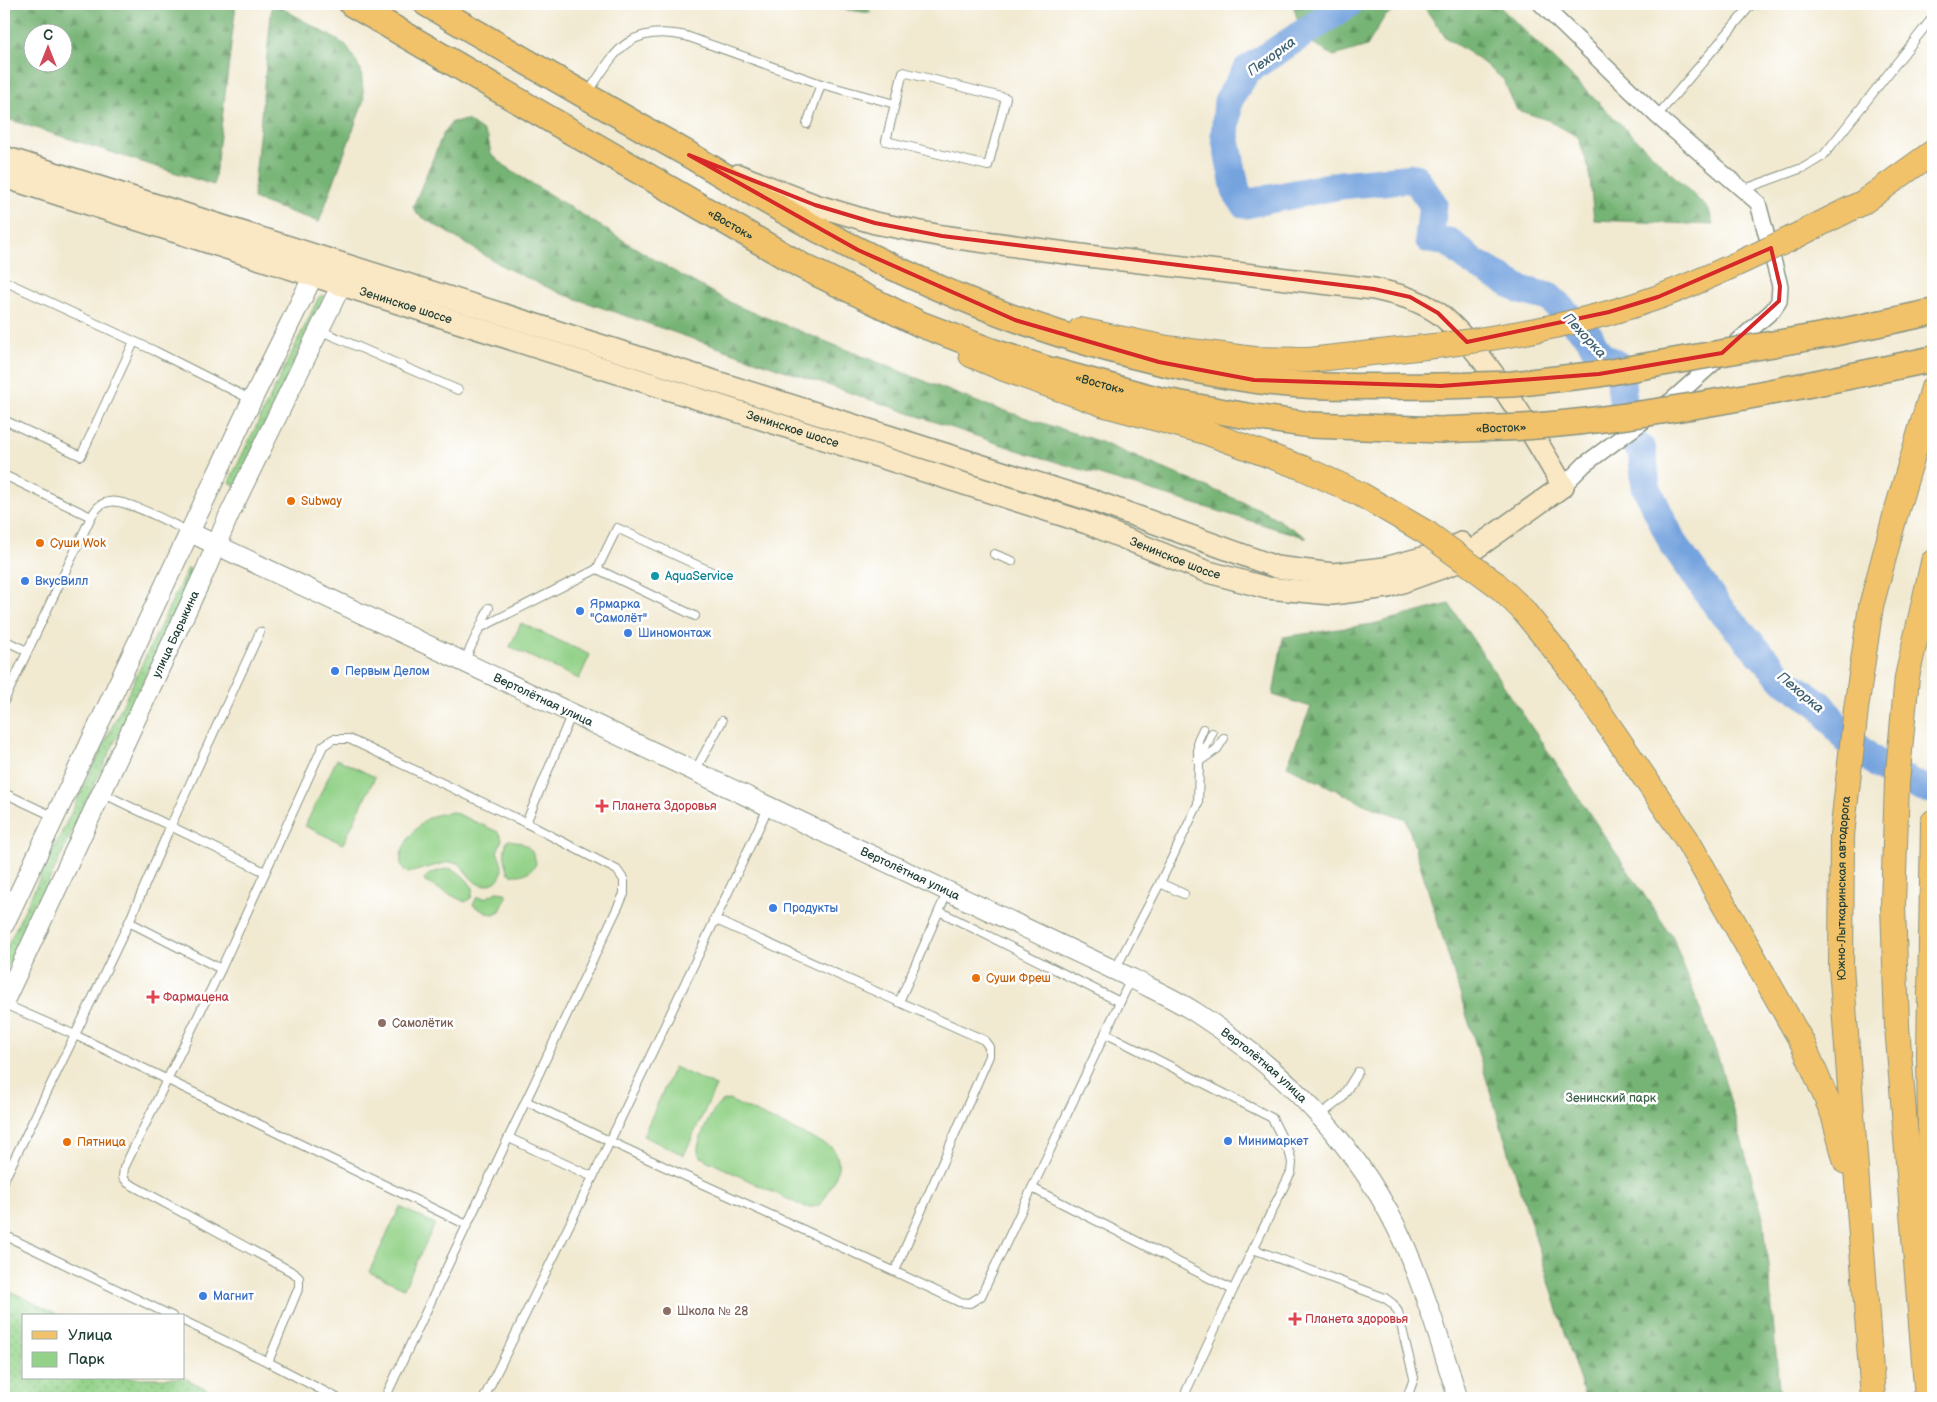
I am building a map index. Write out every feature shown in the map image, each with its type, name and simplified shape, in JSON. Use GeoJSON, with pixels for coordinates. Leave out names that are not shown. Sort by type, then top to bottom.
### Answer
{"type":"FeatureCollection","features":[{"type":"Feature","properties":{"kind":"highway","name":"«Восток»"},"geometry":{"type":"LineString","coordinates":[[352,4],[802,266],[920,324],[991,351],[1046,369],[1160,400],[1248,416],[1312,425],[1441,430],[1535,426],[1691,406],[1933,359]]}},
{"type":"Feature","properties":{"kind":"highway"},"geometry":{"type":"LineString","coordinates":[[426,4],[783,210],[858,250],[947,292],[1015,320],[1090,344],[1159,362],[1254,380],[1313,385],[1440,386],[1513,384],[1599,374],[1825,335],[1933,312]]}},
{"type":"Feature","properties":{"kind":"main road"},"geometry":{"type":"LineString","coordinates":[[947,292],[1082,330],[1167,348],[1254,359],[1309,360],[1443,345],[1506,336],[1609,312],[1658,297],[1788,240],[1862,202],[1933,152]]}},
{"type":"Feature","properties":{"kind":"main road"},"geometry":{"type":"LineString","coordinates":[[689,155],[815,205],[875,224],[961,239],[1088,256],[1374,289],[1410,297],[1438,313],[1458,331],[1477,354],[1500,384],[1563,486]]}},
{"type":"Feature","properties":{"kind":"main road","name":"Зенинское шоссе"},"geometry":{"type":"LineString","coordinates":[[4,158],[317,267]]}},
{"type":"Feature","properties":{"kind":"main road","name":"Зенинское шоссе"},"geometry":{"type":"LineString","coordinates":[[4,177],[346,276],[1087,523],[1205,571],[1267,588],[1332,594],[1388,587],[1455,563],[1563,486]]}},
{"type":"Feature","properties":{"kind":"main road"},"geometry":{"type":"LineString","coordinates":[[802,266],[924,335],[1004,369],[1105,405],[1204,432],[1303,468],[1360,494],[1427,533],[1496,584],[1522,610],[1565,662],[1686,838],[1803,1044],[1833,1114],[1861,1220]]}},
{"type":"Feature","properties":{"kind":"main road","name":"Южно-Лыткаринская автодорога"},"geometry":{"type":"LineString","coordinates":[[1873,1398],[1841,966],[1842,835],[1856,709],[1871,606],[1895,516],[1933,388]]}},
{"type":"Feature","properties":{"kind":"main road"},"geometry":{"type":"LineString","coordinates":[[1927,1398],[1897,1026],[1894,885],[1897,782],[1907,677],[1933,562]]}},
{"type":"Feature","properties":{"kind":"main road"},"geometry":{"type":"LineString","coordinates":[[1933,822],[1929,1055],[1933,1340]]}},
{"type":"Feature","properties":{"kind":"street"},"geometry":{"type":"LineString","coordinates":[[1551,7],[1657,116],[1758,203],[1780,286],[1779,301],[1772,310],[1672,400],[1593,458],[1563,486]]}},
{"type":"Feature","properties":{"kind":"street"},"geometry":{"type":"LineString","coordinates":[[4,924],[189,532],[317,267]]}},
{"type":"Feature","properties":{"kind":"street","name":"улица Барыкина"},"geometry":{"type":"LineString","coordinates":[[4,1003],[216,545],[346,276]]}},
{"type":"Feature","properties":{"kind":"street","name":"Вертолётная улица"},"geometry":{"type":"LineString","coordinates":[[189,532],[948,890],[1123,974],[1194,1012],[1237,1042],[1282,1078],[1341,1141],[1365,1174],[1402,1239],[1426,1300],[1458,1398]]}},
{"type":"Feature","properties":{"kind":"lane"},"geometry":{"type":"LineString","coordinates":[[1657,116],[1752,4]]}},
{"type":"Feature","properties":{"kind":"lane"},"geometry":{"type":"LineString","coordinates":[[1742,190],[1805,168],[1823,156],[1933,17]]}},
{"type":"Feature","properties":{"kind":"lane"},"geometry":{"type":"LineString","coordinates":[[586,97],[616,52],[631,41],[646,34],[666,32],[686,36],[821,84],[895,104]]}},
{"type":"Feature","properties":{"kind":"lane"},"geometry":{"type":"LineString","coordinates":[[903,72],[1006,98],[988,166],[886,141],[895,104],[903,72]]}},
{"type":"Feature","properties":{"kind":"lane"},"geometry":{"type":"LineString","coordinates":[[808,124],[821,84]]}},
{"type":"Feature","properties":{"kind":"lane"},"geometry":{"type":"LineString","coordinates":[[4,281],[252,400]]}},
{"type":"Feature","properties":{"kind":"lane"},"geometry":{"type":"LineString","coordinates":[[319,330],[458,390]]}},
{"type":"Feature","properties":{"kind":"lane"},"geometry":{"type":"LineString","coordinates":[[4,420],[81,456],[134,342]]}},
{"type":"Feature","properties":{"kind":"lane"},"geometry":{"type":"LineString","coordinates":[[4,475],[91,516]]}},
{"type":"Feature","properties":{"kind":"lane"},"geometry":{"type":"LineString","coordinates":[[4,701],[91,516],[98,506],[108,502],[121,501],[189,532]]}},
{"type":"Feature","properties":{"kind":"lane"},"geometry":{"type":"LineString","coordinates":[[480,628],[597,569],[617,528],[714,573]]}},
{"type":"Feature","properties":{"kind":"lane"},"geometry":{"type":"LineString","coordinates":[[994,554],[1012,560]]}},
{"type":"Feature","properties":{"kind":"lane"},"geometry":{"type":"LineString","coordinates":[[597,569],[695,616]]}},
{"type":"Feature","properties":{"kind":"lane"},"geometry":{"type":"LineString","coordinates":[[464,662],[489,608]]}},
{"type":"Feature","properties":{"kind":"lane"},"geometry":{"type":"LineString","coordinates":[[4,1180],[129,922],[171,825],[260,632]]}},
{"type":"Feature","properties":{"kind":"lane"},"geometry":{"type":"LineString","coordinates":[[4,640],[27,651]]}},
{"type":"Feature","properties":{"kind":"lane"},"geometry":{"type":"LineString","coordinates":[[526,823],[572,713]]}},
{"type":"Feature","properties":{"kind":"lane"},"geometry":{"type":"LineString","coordinates":[[695,771],[722,721]]}},
{"type":"Feature","properties":{"kind":"lane"},"geometry":{"type":"LineString","coordinates":[[526,1101],[610,1142],[895,1271],[959,1302],[970,1303],[981,1296],[1120,1002],[1123,974],[1160,883],[1198,804],[1198,740],[1203,729]]}},
{"type":"Feature","properties":{"kind":"lane"},"geometry":{"type":"LineString","coordinates":[[1198,762],[1212,733]]}},
{"type":"Feature","properties":{"kind":"lane"},"geometry":{"type":"LineString","coordinates":[[1198,762],[1217,749],[1224,738]]}},
{"type":"Feature","properties":{"kind":"lane"},"geometry":{"type":"LineString","coordinates":[[268,1362],[299,1286],[299,1278],[294,1273],[128,1183],[123,1177],[124,1168],[221,969],[322,746],[333,739],[349,739],[526,823],[617,870],[624,880],[624,894],[385,1398]]}},
{"type":"Feature","properties":{"kind":"lane"},"geometry":{"type":"LineString","coordinates":[[4,793],[55,817]]}},
{"type":"Feature","properties":{"kind":"lane"},"geometry":{"type":"LineString","coordinates":[[102,793],[265,872]]}},
{"type":"Feature","properties":{"kind":"lane"},"geometry":{"type":"LineString","coordinates":[[484,1398],[610,1142],[768,806]]}},
{"type":"Feature","properties":{"kind":"lane"},"geometry":{"type":"LineString","coordinates":[[1160,883],[1184,894]]}},
{"type":"Feature","properties":{"kind":"lane"},"geometry":{"type":"LineString","coordinates":[[899,1002],[948,890]]}},
{"type":"Feature","properties":{"kind":"lane"},"geometry":{"type":"LineString","coordinates":[[939,911],[1120,1002]]}},
{"type":"Feature","properties":{"kind":"lane"},"geometry":{"type":"LineString","coordinates":[[714,919],[984,1040],[989,1047],[989,1056],[895,1271]]}},
{"type":"Feature","properties":{"kind":"lane"},"geometry":{"type":"LineString","coordinates":[[129,922],[221,969]]}},
{"type":"Feature","properties":{"kind":"lane"},"geometry":{"type":"LineString","coordinates":[[4,1003],[167,1079],[467,1225]]}},
{"type":"Feature","properties":{"kind":"lane"},"geometry":{"type":"LineString","coordinates":[[1105,1033],[1272,1118],[1290,1154],[1292,1163],[1291,1172],[1183,1398]]}},
{"type":"Feature","properties":{"kind":"lane"},"geometry":{"type":"LineString","coordinates":[[1319,1116],[1341,1099],[1358,1072]]}},
{"type":"Feature","properties":{"kind":"lane"},"geometry":{"type":"LineString","coordinates":[[509,1138],[593,1177]]}},
{"type":"Feature","properties":{"kind":"lane"},"geometry":{"type":"LineString","coordinates":[[1032,1188],[1233,1290]]}},
{"type":"Feature","properties":{"kind":"lane"},"geometry":{"type":"LineString","coordinates":[[4,1234],[168,1314]]}},
{"type":"Feature","properties":{"kind":"lane"},"geometry":{"type":"LineString","coordinates":[[1254,1249],[1384,1298],[1393,1304],[1398,1312],[1414,1378],[1407,1398]]}},
{"type":"Feature","properties":{"kind":"lane"},"geometry":{"type":"LineString","coordinates":[[185,1321],[337,1398]]}},
{"type":"Feature","properties":{"kind":"highlighted area"},"geometry":{"type":"Polygon","coordinates":[[[689,155],[815,205],[875,223],[942,236],[1374,289],[1410,297],[1438,313],[1467,342],[1609,312],[1658,297],[1771,248],[1780,286],[1779,301],[1722,353],[1599,374],[1441,386],[1254,380],[1159,362],[1015,320],[858,250],[689,155]]]}},
{"type":"Feature","properties":{"kind":"green space"},"geometry":{"type":"Polygon","coordinates":[[[4,4],[236,4],[214,185],[4,118],[4,4]]]}},
{"type":"Feature","properties":{"kind":"green space"},"geometry":{"type":"Polygon","coordinates":[[[272,4],[346,45],[361,70],[364,100],[319,222],[253,199],[272,4]]]}},
{"type":"Feature","properties":{"kind":"green space"},"geometry":{"type":"Polygon","coordinates":[[[801,4],[866,4],[871,13],[801,4]]]}},
{"type":"Feature","properties":{"kind":"green space"},"geometry":{"type":"Polygon","coordinates":[[[1295,4],[1408,4],[1385,16],[1367,46],[1334,56],[1304,39],[1294,8],[1295,4]]]}},
{"type":"Feature","properties":{"kind":"green space"},"geometry":{"type":"Polygon","coordinates":[[[1422,4],[1497,4],[1709,210],[1713,225],[1594,220],[1589,169],[1578,137],[1548,120],[1517,110],[1503,79],[1477,58],[1446,38],[1422,4]]]}},
{"type":"Feature","properties":{"kind":"green space"},"geometry":{"type":"Polygon","coordinates":[[[467,120],[484,132],[488,138],[491,154],[510,170],[668,268],[737,306],[977,402],[1098,441],[1264,511],[1307,538],[1017,450],[562,294],[506,268],[417,214],[413,207],[443,134],[452,122],[467,120]]]}},
{"type":"Feature","properties":{"kind":"green space"},"geometry":{"type":"Polygon","coordinates":[[[325,296],[236,486],[229,482],[319,297],[325,296]]]}},
{"type":"Feature","properties":{"kind":"green space"},"geometry":{"type":"Polygon","coordinates":[[[188,568],[195,572],[4,976],[4,953],[188,568]]]}},
{"type":"Feature","properties":{"kind":"green space","name":"Зенинский парк"},"geometry":{"type":"Polygon","coordinates":[[[1449,604],[1673,938],[1718,1057],[1764,1221],[1780,1398],[1585,1398],[1406,819],[1366,805],[1287,766],[1311,707],[1273,695],[1283,637],[1373,624],[1449,604]]]}},
{"type":"Feature","properties":{"kind":"green space"},"geometry":{"type":"Polygon","coordinates":[[[521,623],[590,655],[579,679],[510,647],[521,623]]]}},
{"type":"Feature","properties":{"kind":"green space"},"geometry":{"type":"Polygon","coordinates":[[[337,759],[375,777],[343,844],[305,826],[337,759]]]}},
{"type":"Feature","properties":{"kind":"green space"},"geometry":{"type":"Polygon","coordinates":[[[453,812],[498,832],[502,839],[497,852],[502,871],[495,882],[486,885],[477,883],[459,863],[449,862],[408,873],[403,867],[401,860],[405,844],[416,829],[430,817],[453,812]]]}},
{"type":"Feature","properties":{"kind":"green space"},"geometry":{"type":"Polygon","coordinates":[[[508,840],[527,846],[535,858],[536,864],[531,870],[521,875],[509,873],[505,856],[508,840]]]}},
{"type":"Feature","properties":{"kind":"green space"},"geometry":{"type":"Polygon","coordinates":[[[449,868],[463,876],[473,888],[471,898],[465,902],[425,882],[424,879],[431,873],[449,868]]]}},
{"type":"Feature","properties":{"kind":"green space"},"geometry":{"type":"Polygon","coordinates":[[[497,892],[505,893],[507,896],[500,911],[494,914],[486,913],[473,905],[477,897],[485,898],[497,892]]]}},
{"type":"Feature","properties":{"kind":"green space"},"geometry":{"type":"Polygon","coordinates":[[[674,1067],[716,1086],[684,1155],[643,1136],[674,1067]]]}},
{"type":"Feature","properties":{"kind":"green space"},"geometry":{"type":"Polygon","coordinates":[[[729,1100],[831,1147],[836,1154],[838,1167],[833,1182],[822,1203],[813,1207],[802,1206],[700,1156],[698,1148],[702,1135],[715,1108],[722,1102],[729,1100]]]}},
{"type":"Feature","properties":{"kind":"green space"},"geometry":{"type":"Polygon","coordinates":[[[400,1207],[435,1224],[404,1288],[369,1272],[400,1207]]]}},
{"type":"Feature","properties":{"kind":"green space"},"geometry":{"type":"Polygon","coordinates":[[[4,1288],[56,1314],[22,1314],[22,1380],[185,1380],[185,1378],[225,1398],[4,1398],[4,1288]]]}},
{"type":"Feature","properties":{"kind":"waterway","name":"Пехорка"},"geometry":{"type":"LineString","coordinates":[[1348,4],[1247,70],[1228,101],[1225,135],[1236,191],[1245,204],[1340,185],[1415,178],[1433,204],[1429,239],[1449,242],[1473,262],[1521,290],[1549,297],[1589,336],[1599,355],[1619,366],[1627,436],[1642,450],[1646,487],[1674,545],[1719,608],[1784,680],[1821,705],[1847,740],[1888,772],[1923,788],[1933,789]]}},
{"type":"Feature","properties":{"kind":"place","name":"Subway"},"geometry":{"type":"Point","coordinates":[291,501]}},
{"type":"Feature","properties":{"kind":"place","name":"Суши Wok"},"geometry":{"type":"Point","coordinates":[40,543]}},
{"type":"Feature","properties":{"kind":"place","name":"AquaService"},"geometry":{"type":"Point","coordinates":[655,576]}},
{"type":"Feature","properties":{"kind":"place","name":"ВкусВилл"},"geometry":{"type":"Point","coordinates":[25,581]}},
{"type":"Feature","properties":{"kind":"place","name":"Ярмарка \"Самолёт\""},"geometry":{"type":"Point","coordinates":[580,611]}},
{"type":"Feature","properties":{"kind":"place","name":"Шиномонтаж"},"geometry":{"type":"Point","coordinates":[628,633]}},
{"type":"Feature","properties":{"kind":"place","name":"Первым Делом"},"geometry":{"type":"Point","coordinates":[335,671]}},
{"type":"Feature","properties":{"kind":"place","name":"Планета Здоровья"},"geometry":{"type":"Point","coordinates":[602,806]}},
{"type":"Feature","properties":{"kind":"place","name":"Продукты"},"geometry":{"type":"Point","coordinates":[773,908]}},
{"type":"Feature","properties":{"kind":"place","name":"Суши Фреш"},"geometry":{"type":"Point","coordinates":[976,978]}},
{"type":"Feature","properties":{"kind":"place","name":"Фармацена"},"geometry":{"type":"Point","coordinates":[153,997]}},
{"type":"Feature","properties":{"kind":"place","name":"Самолётик"},"geometry":{"type":"Point","coordinates":[382,1023]}},
{"type":"Feature","properties":{"kind":"place","name":"Минимаркет"},"geometry":{"type":"Point","coordinates":[1228,1141]}},
{"type":"Feature","properties":{"kind":"place","name":"Пятница"},"geometry":{"type":"Point","coordinates":[67,1142]}},
{"type":"Feature","properties":{"kind":"place","name":"Магнит"},"geometry":{"type":"Point","coordinates":[203,1296]}},
{"type":"Feature","properties":{"kind":"place","name":"Школа № 28"},"geometry":{"type":"Point","coordinates":[667,1311]}},
{"type":"Feature","properties":{"kind":"place","name":"Планета здоровья"},"geometry":{"type":"Point","coordinates":[1295,1319]}}]}
